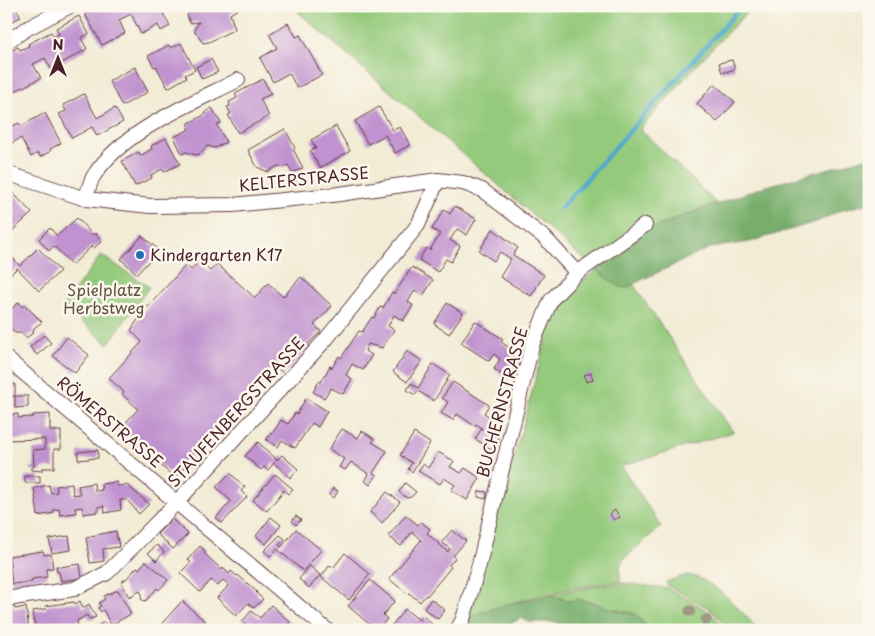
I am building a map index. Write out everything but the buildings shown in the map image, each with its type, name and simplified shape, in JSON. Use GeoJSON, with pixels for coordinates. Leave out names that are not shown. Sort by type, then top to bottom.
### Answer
{"type":"FeatureCollection","features":[{"type":"Feature","properties":{"kind":"street"},"geometry":{"type":"LineString","coordinates":[[6,42],[70,6]]}},
{"type":"Feature","properties":{"kind":"street"},"geometry":{"type":"LineString","coordinates":[[86,199],[94,175],[112,152],[140,131],[238,80]]}},
{"type":"Feature","properties":{"kind":"street","name":"KELTERSTRASSE"},"geometry":{"type":"LineString","coordinates":[[6,173],[86,199],[150,206],[233,204],[332,195],[438,180],[463,183],[482,190],[545,238],[577,273]]}},
{"type":"Feature","properties":{"kind":"street","name":"STAUFENBERGSTRASSE"},"geometry":{"type":"LineString","coordinates":[[6,599],[74,589],[107,574],[177,502],[333,331],[418,225],[438,180]]}},
{"type":"Feature","properties":{"kind":"street","name":"BUCHERNSTRASSE"},"geometry":{"type":"LineString","coordinates":[[457,630],[463,619],[479,565],[532,345],[551,300],[577,273],[645,226]]}},
{"type":"Feature","properties":{"kind":"street","name":"RÖMERSTRASSE"},"geometry":{"type":"LineString","coordinates":[[6,358],[327,630]]}},
{"type":"Feature","properties":{"kind":"green space"},"geometry":{"type":"Polygon","coordinates":[[[305,6],[753,6],[700,61],[640,129],[716,203],[647,230],[627,288],[633,284],[733,432],[621,466],[661,526],[624,559],[620,566],[620,581],[541,595],[464,618],[523,426],[548,330],[557,310],[574,288],[596,270],[298,12],[305,6]]]}},
{"type":"Feature","properties":{"kind":"green space"},"geometry":{"type":"Polygon","coordinates":[[[869,157],[869,203],[839,211],[819,221],[749,242],[710,248],[627,288],[620,287],[596,270],[647,230],[760,188],[869,157]]]}},
{"type":"Feature","properties":{"kind":"green space","name":"Spielplatz Herbstweg"},"geometry":{"type":"Polygon","coordinates":[[[101,255],[149,287],[108,344],[63,306],[101,255]]]}},
{"type":"Feature","properties":{"kind":"green space"},"geometry":{"type":"Polygon","coordinates":[[[686,575],[706,582],[726,596],[759,630],[732,630],[707,607],[668,586],[666,582],[686,575]]]}},
{"type":"Feature","properties":{"kind":"green space"},"geometry":{"type":"Polygon","coordinates":[[[621,583],[667,588],[705,609],[729,630],[650,630],[635,614],[602,606],[591,601],[569,601],[551,595],[621,583]]]}},
{"type":"Feature","properties":{"kind":"green space"},"geometry":{"type":"Polygon","coordinates":[[[551,595],[569,601],[579,599],[635,614],[650,630],[558,630],[558,622],[529,622],[521,618],[507,626],[498,625],[492,630],[466,630],[464,627],[463,619],[504,605],[551,595]]]}},
{"type":"Feature","properties":{"kind":"waterway"},"geometry":{"type":"LineString","coordinates":[[561,208],[742,6]]}},
{"type":"Feature","properties":{"kind":"place","name":"Kindergarten K17"},"geometry":{"type":"Point","coordinates":[140,255]}}]}
